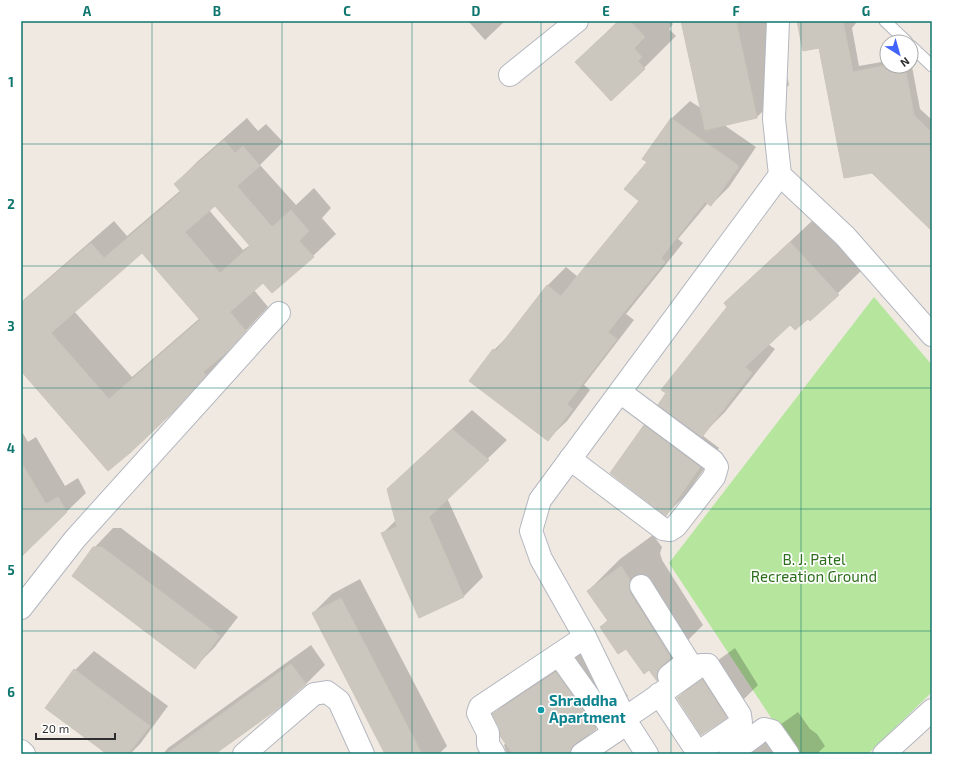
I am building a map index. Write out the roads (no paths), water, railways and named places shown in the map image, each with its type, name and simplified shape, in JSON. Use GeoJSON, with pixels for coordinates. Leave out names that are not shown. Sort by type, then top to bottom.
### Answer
{"type":"FeatureCollection","features":[{"type":"Feature","properties":{"kind":"street"},"geometry":{"type":"LineString","coordinates":[[510,75],[577,21]]}},
{"type":"Feature","properties":{"kind":"street"},"geometry":{"type":"LineString","coordinates":[[778,21],[774,119],[780,175],[845,236],[932,335]]}},
{"type":"Feature","properties":{"kind":"street"},"geometry":{"type":"LineString","coordinates":[[622,722],[585,637],[541,559],[531,531],[540,500],[780,175]]}},
{"type":"Feature","properties":{"kind":"street"},"geometry":{"type":"LineString","coordinates":[[21,608],[75,539],[279,313]]}},
{"type":"Feature","properties":{"kind":"street"},"geometry":{"type":"LineString","coordinates":[[570,459],[663,529],[670,530],[676,526],[714,477],[717,467],[713,461],[620,392]]}},
{"type":"Feature","properties":{"kind":"street"},"geometry":{"type":"LineString","coordinates":[[622,722],[688,661],[641,586]]}},
{"type":"Feature","properties":{"kind":"street"},"geometry":{"type":"LineString","coordinates":[[494,754],[488,744],[488,733],[478,713],[480,707],[585,637]]}},
{"type":"Feature","properties":{"kind":"street"},"geometry":{"type":"LineString","coordinates":[[559,655],[622,722],[647,754]]}},
{"type":"Feature","properties":{"kind":"street"},"geometry":{"type":"LineString","coordinates":[[582,754],[659,694],[701,665],[708,665],[740,715],[741,723],[702,750],[686,749],[659,694]]}},
{"type":"Feature","properties":{"kind":"street"},"geometry":{"type":"LineString","coordinates":[[244,754],[314,694],[327,692],[339,701],[363,754]]}},
{"type":"Feature","properties":{"kind":"street"},"geometry":{"type":"LineString","coordinates":[[884,754],[932,710]]}},
{"type":"Feature","properties":{"kind":"street"},"geometry":{"type":"LineString","coordinates":[[730,754],[764,729],[772,731],[788,754]]}},
{"type":"Feature","properties":{"kind":"street"},"geometry":{"type":"LineString","coordinates":[[21,750],[24,754]]}},
{"type":"Feature","properties":{"kind":"lane"},"geometry":{"type":"LineString","coordinates":[[885,21],[899,34]]}},
{"type":"Feature","properties":{"kind":"lane"},"geometry":{"type":"LineString","coordinates":[[919,54],[932,66]]}},
{"type":"Feature","properties":{"kind":"place","name":"Shraddha Apartment"},"geometry":{"type":"Point","coordinates":[541,710]}},
{"type":"Feature","properties":{"kind":"park label","name":"B. J. Patel Recreation Ground"},"geometry":{"type":"Point","coordinates":[814,568]}}]}
